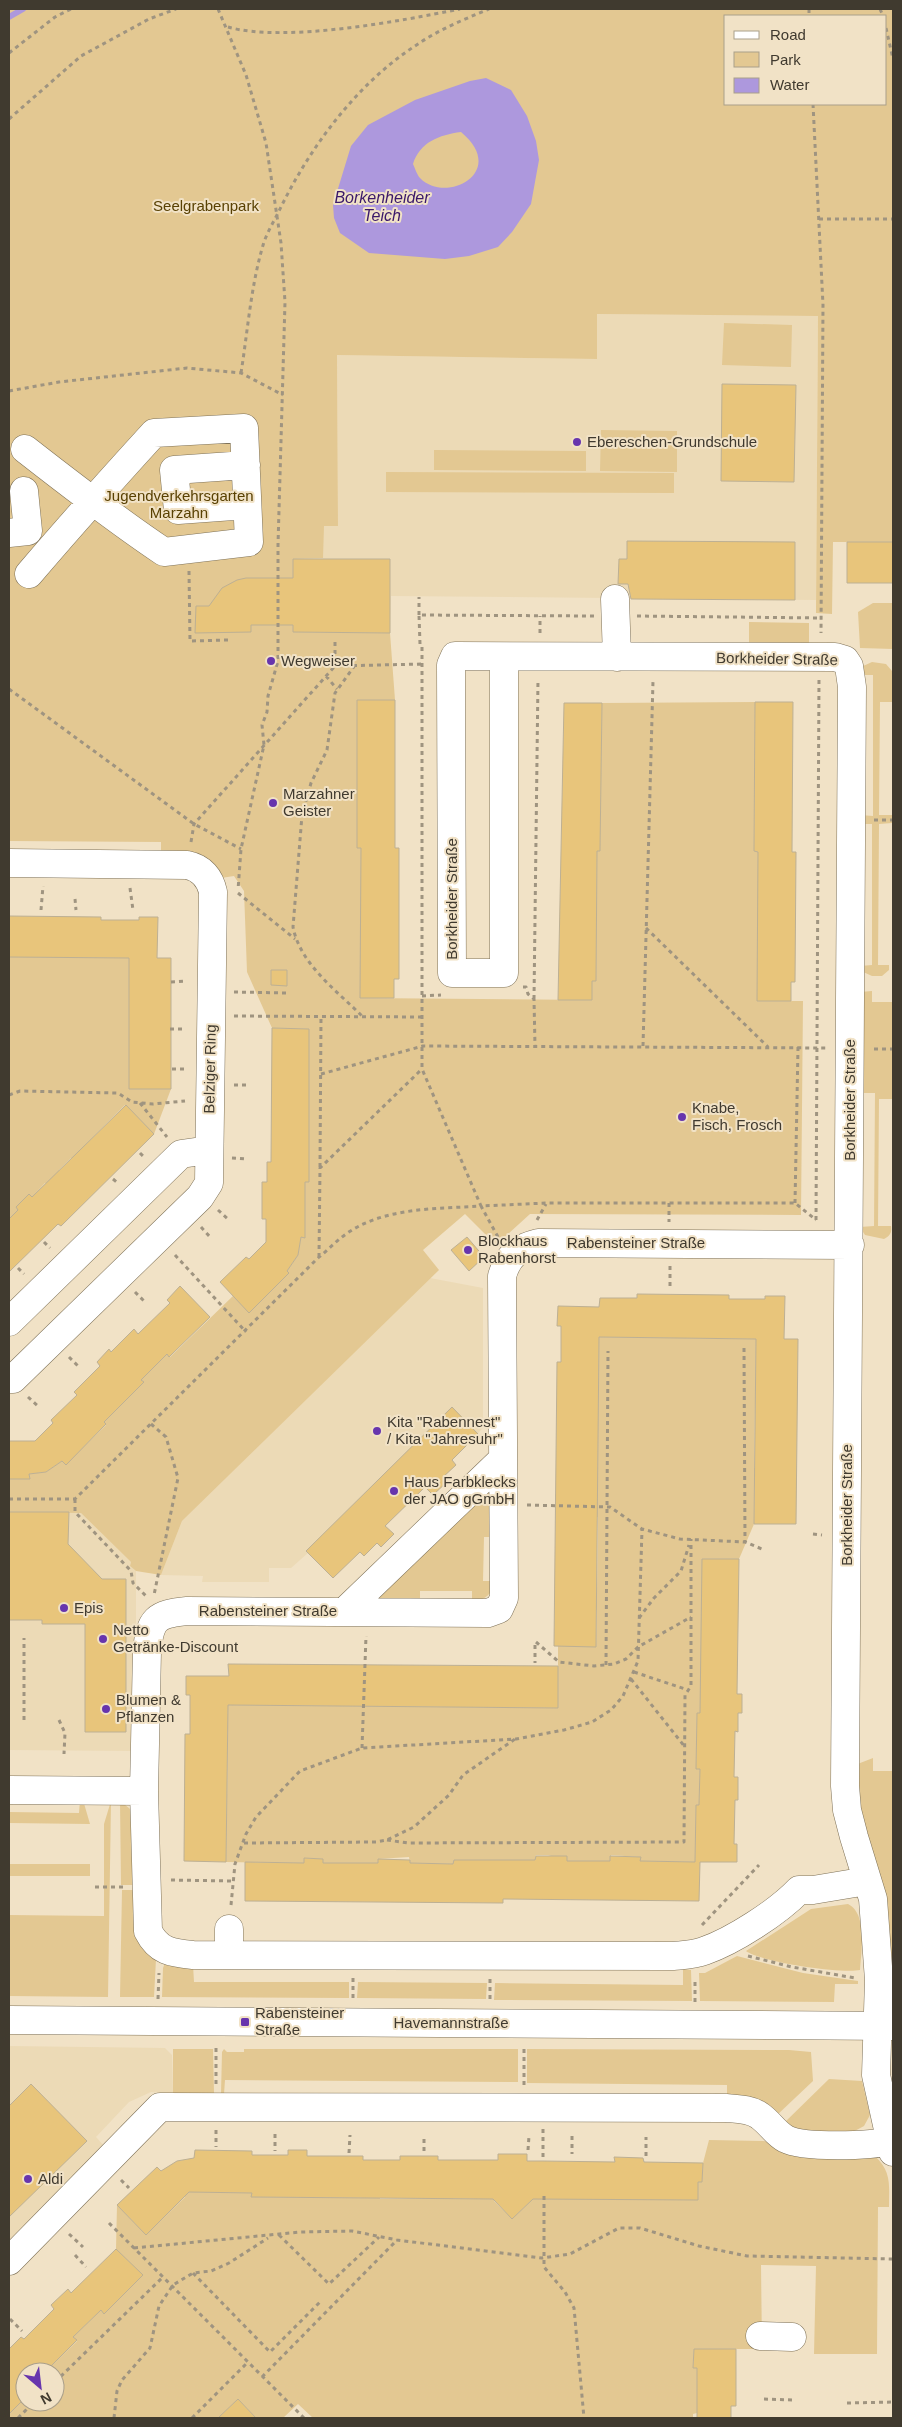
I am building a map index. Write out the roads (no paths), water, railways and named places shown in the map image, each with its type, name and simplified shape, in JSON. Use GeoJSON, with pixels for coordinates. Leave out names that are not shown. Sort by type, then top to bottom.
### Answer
{"type":"FeatureCollection","features":[{"type":"Feature","properties":{"kind":"street"},"geometry":{"type":"LineString","coordinates":[[17,450],[49,447],[103,499],[178,543],[192,548],[249,542],[244,428],[171,433],[103,499],[19,574]]}},
{"type":"Feature","properties":{"kind":"street"},"geometry":{"type":"LineString","coordinates":[[246,464],[174,470],[178,510],[247,505]]}},
{"type":"Feature","properties":{"kind":"street"},"geometry":{"type":"LineString","coordinates":[[9,533],[28,531],[24,491]]}},
{"type":"Feature","properties":{"kind":"street"},"geometry":{"type":"LineString","coordinates":[[615,599],[616,657]]}},
{"type":"Feature","properties":{"kind":"street","name":"Borkheider Straße"},"geometry":{"type":"LineString","coordinates":[[504,657],[504,973],[452,973],[451,665],[455,656],[835,657],[845,660],[849,666],[852,687],[850,1245],[845,1786],[847,1810],[867,1881]]}},
{"type":"Feature","properties":{"kind":"street","name":"Belziger Ring"},"geometry":{"type":"LineString","coordinates":[[9,863],[187,865],[197,867],[211,882],[226,893],[211,1004],[209,1183],[200,1197],[13,1379],[9,1380]]}},
{"type":"Feature","properties":{"kind":"street"},"geometry":{"type":"LineString","coordinates":[[9,1322],[181,1154],[209,1150]]}},
{"type":"Feature","properties":{"kind":"street","name":"Rabensteiner Straße"},"geometry":{"type":"LineString","coordinates":[[850,1245],[816,1232],[538,1243],[523,1247],[513,1254],[506,1262],[502,1276],[504,1598],[499,1609],[488,1613],[187,1611],[172,1612],[157,1618],[149,1628],[147,1650],[144,1791],[148,1931],[154,1943],[164,1950],[178,1954],[229,1942],[673,1956],[703,1952],[724,1942],[785,1904],[799,1890],[813,1890],[867,1881]]}},
{"type":"Feature","properties":{"kind":"street","name":"Rabensteiner Straße"},"geometry":{"type":"LineString","coordinates":[[356,1611],[503,1459]]}},
{"type":"Feature","properties":{"kind":"street"},"geometry":{"type":"LineString","coordinates":[[9,1790],[144,1791]]}},
{"type":"Feature","properties":{"kind":"street"},"geometry":{"type":"LineString","coordinates":[[9,2261],[160,2107],[726,2108],[747,2110],[759,2115],[786,2139],[801,2143],[892,2146],[876,2074],[885,2026],[871,1980],[873,1899],[867,1881]]}},
{"type":"Feature","properties":{"kind":"street","name":"Havemannstraße"},"geometry":{"type":"LineString","coordinates":[[9,2020],[885,2026]]}},
{"type":"Feature","properties":{"kind":"street"},"geometry":{"type":"LineString","coordinates":[[760,2336],[792,2337]]}},
{"type":"Feature","properties":{"kind":"water","name":"Borkenheider Teich"},"geometry":{"type":"Polygon","coordinates":[[[486,78],[511,90],[527,116],[536,141],[539,160],[531,204],[512,232],[498,247],[469,256],[445,259],[369,253],[340,233],[334,218],[333,205],[351,146],[368,125],[415,100],[470,81],[486,78]],[[461,132],[445,135],[425,145],[416,156],[413,164],[420,178],[431,185],[444,188],[457,186],[468,180],[476,171],[478,160],[474,147],[461,132]]]}},
{"type":"Feature","properties":{"kind":"waterway"},"geometry":{"type":"LineString","coordinates":[[9,17],[23,9]]}},
{"type":"Feature","properties":{"kind":"place","name":"Ebereschen-Grundschule"},"geometry":{"type":"Point","coordinates":[577,442]}},
{"type":"Feature","properties":{"kind":"place","name":"Wegweiser"},"geometry":{"type":"Point","coordinates":[271,661]}},
{"type":"Feature","properties":{"kind":"place","name":"Marzahner Geister"},"geometry":{"type":"Point","coordinates":[273,803]}},
{"type":"Feature","properties":{"kind":"place","name":"Knabe, Fisch, Frosch"},"geometry":{"type":"Point","coordinates":[682,1117]}},
{"type":"Feature","properties":{"kind":"place","name":"Blockhaus Rabenhorst"},"geometry":{"type":"Point","coordinates":[468,1250]}},
{"type":"Feature","properties":{"kind":"place","name":"Kita \"Rabennest\" / Kita \"Jahresuhr\""},"geometry":{"type":"Point","coordinates":[377,1431]}},
{"type":"Feature","properties":{"kind":"place","name":"Haus Farbklecks der JAO gGmbH"},"geometry":{"type":"Point","coordinates":[394,1491]}},
{"type":"Feature","properties":{"kind":"place","name":"Epis"},"geometry":{"type":"Point","coordinates":[64,1608]}},
{"type":"Feature","properties":{"kind":"place","name":"Netto Getränke-Discount"},"geometry":{"type":"Point","coordinates":[103,1639]}},
{"type":"Feature","properties":{"kind":"place","name":"Blumen & Pflanzen"},"geometry":{"type":"Point","coordinates":[106,1709]}},
{"type":"Feature","properties":{"kind":"place","name":"Rabensteiner Straße"},"geometry":{"type":"Point","coordinates":[245,2022]}},
{"type":"Feature","properties":{"kind":"place","name":"Aldi"},"geometry":{"type":"Point","coordinates":[28,2179]}},
{"type":"Feature","properties":{"kind":"park label","name":"Seelgrabenpark"},"geometry":{"type":"Point","coordinates":[206,206]}},
{"type":"Feature","properties":{"kind":"park label","name":"Jugendverkehrsgarten Marzahn"},"geometry":{"type":"Point","coordinates":[179,504]}}]}
